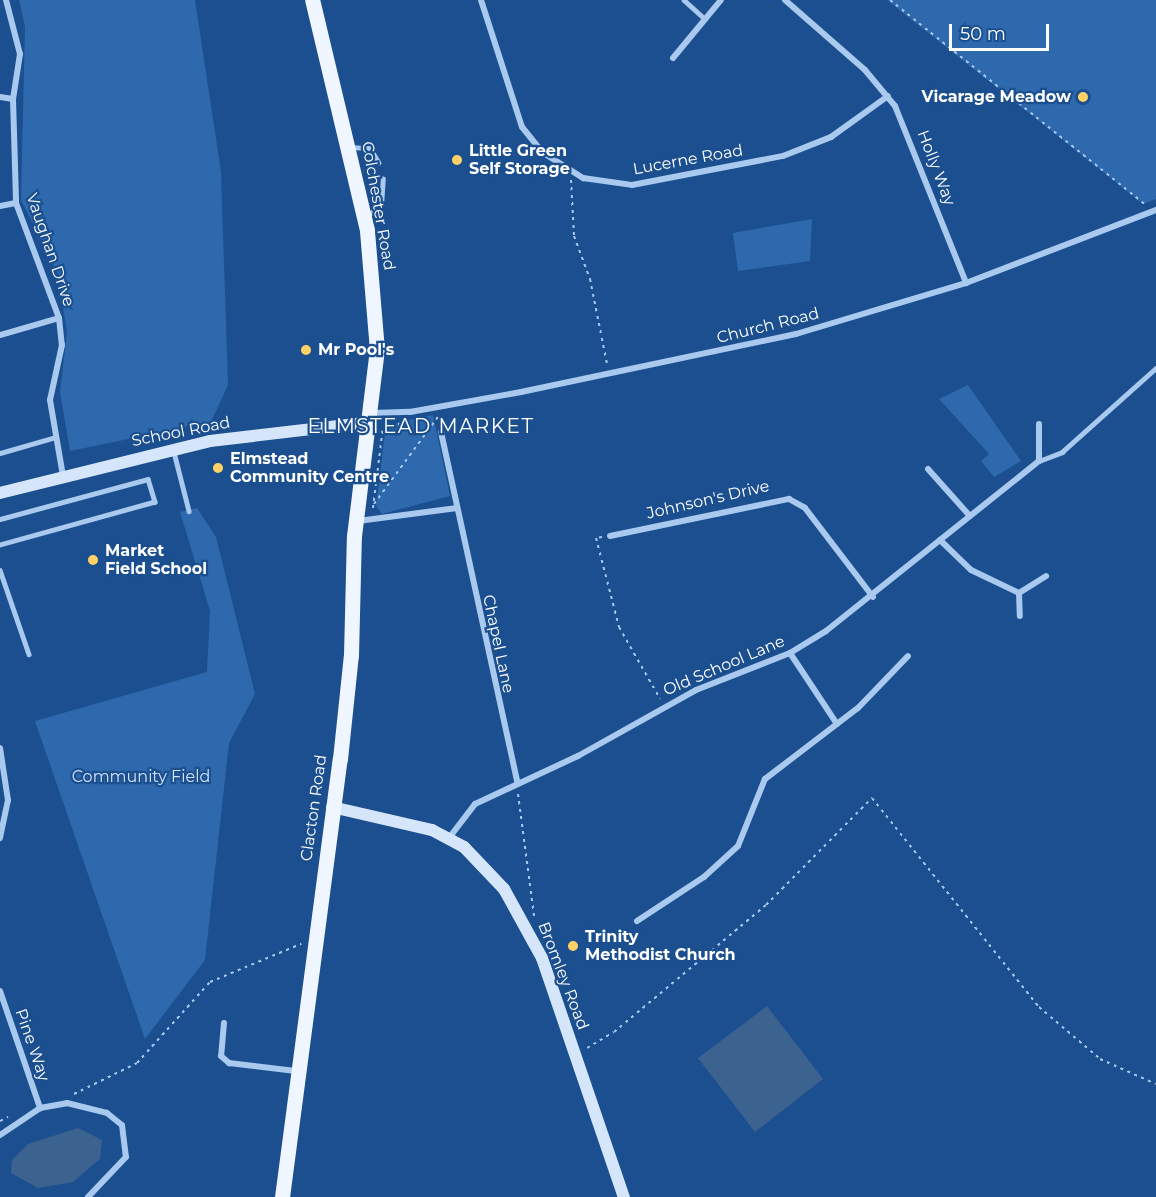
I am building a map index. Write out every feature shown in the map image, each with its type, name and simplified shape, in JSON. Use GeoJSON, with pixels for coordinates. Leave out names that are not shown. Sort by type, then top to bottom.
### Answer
{"type":"FeatureCollection","features":[{"type":"Feature","properties":{"kind":"main road","name":"Colchester Road"},"geometry":{"type":"LineString","coordinates":[[312,0],[349,147],[364,218],[375,300],[372,418]]}},
{"type":"Feature","properties":{"kind":"main road","name":"Clacton Road"},"geometry":{"type":"LineString","coordinates":[[282,1197],[296,1071],[351,655],[357,521],[372,418]]}},
{"type":"Feature","properties":{"kind":"street","name":"Vaughan Drive"},"geometry":{"type":"LineString","coordinates":[[6,0],[20,54],[13,99],[16,203],[59,318],[62,345],[50,400],[63,476]]}},
{"type":"Feature","properties":{"kind":"street","name":"Lucerne Road"},"geometry":{"type":"LineString","coordinates":[[481,0],[519,121],[542,152],[574,175],[632,185],[773,159],[831,137],[888,96]]}},
{"type":"Feature","properties":{"kind":"street"},"geometry":{"type":"LineString","coordinates":[[673,58],[722,0]]}},
{"type":"Feature","properties":{"kind":"street","name":"Holly Way"},"geometry":{"type":"LineString","coordinates":[[785,0],[888,96],[912,137],[966,283]]}},
{"type":"Feature","properties":{"kind":"street"},"geometry":{"type":"LineString","coordinates":[[0,97],[13,99]]}},
{"type":"Feature","properties":{"kind":"street"},"geometry":{"type":"LineString","coordinates":[[0,206],[16,203]]}},
{"type":"Feature","properties":{"kind":"street","name":"Church Road"},"geometry":{"type":"LineString","coordinates":[[372,418],[437,408],[609,374],[796,334],[966,283],[1153,211]]}},
{"type":"Feature","properties":{"kind":"street"},"geometry":{"type":"LineString","coordinates":[[0,335],[59,318]]}},
{"type":"Feature","properties":{"kind":"street","name":"School Road"},"geometry":{"type":"LineString","coordinates":[[0,493],[174,449],[372,418]]}},
{"type":"Feature","properties":{"kind":"street"},"geometry":{"type":"LineString","coordinates":[[1039,424],[1039,461]]}},
{"type":"Feature","properties":{"kind":"street","name":"Chapel Lane"},"geometry":{"type":"LineString","coordinates":[[441,432],[518,784]]}},
{"type":"Feature","properties":{"kind":"street","name":"Old School Lane"},"geometry":{"type":"LineString","coordinates":[[448,839],[468,808],[664,707],[790,653],[873,597],[969,514],[1039,461]]}},
{"type":"Feature","properties":{"kind":"street"},"geometry":{"type":"LineString","coordinates":[[928,469],[969,514]]}},
{"type":"Feature","properties":{"kind":"street","name":"Johnson's Drive"},"geometry":{"type":"LineString","coordinates":[[610,536],[789,499],[805,508],[873,597]]}},
{"type":"Feature","properties":{"kind":"street"},"geometry":{"type":"LineString","coordinates":[[357,521],[458,508]]}},
{"type":"Feature","properties":{"kind":"street"},"geometry":{"type":"LineString","coordinates":[[940,540],[971,570],[1019,593]]}},
{"type":"Feature","properties":{"kind":"street"},"geometry":{"type":"LineString","coordinates":[[1019,593],[1046,576]]}},
{"type":"Feature","properties":{"kind":"street"},"geometry":{"type":"LineString","coordinates":[[1019,593],[1020,616]]}},
{"type":"Feature","properties":{"kind":"street"},"geometry":{"type":"LineString","coordinates":[[790,653],[837,723]]}},
{"type":"Feature","properties":{"kind":"street"},"geometry":{"type":"LineString","coordinates":[[637,921],[704,877],[738,846],[765,779],[837,723],[908,656]]}},
{"type":"Feature","properties":{"kind":"street"},"geometry":{"type":"LineString","coordinates":[[0,748],[8,800],[0,838]]}},
{"type":"Feature","properties":{"kind":"street","name":"Bromley Road"},"geometry":{"type":"LineString","coordinates":[[332,807],[410,822],[448,839],[489,870],[531,934],[624,1197]]}},
{"type":"Feature","properties":{"kind":"street","name":"Pine Way"},"geometry":{"type":"LineString","coordinates":[[0,991],[3,1010],[39,1108]]}},
{"type":"Feature","properties":{"kind":"street"},"geometry":{"type":"LineString","coordinates":[[224,1023],[220,1056],[229,1063],[296,1071]]}},
{"type":"Feature","properties":{"kind":"street","name":"Pine Way"},"geometry":{"type":"LineString","coordinates":[[0,1135],[39,1108],[91,1107],[122,1125],[126,1157],[88,1197]]}},
{"type":"Feature","properties":{"kind":"lane"},"geometry":{"type":"LineString","coordinates":[[684,0],[705,19]]}},
{"type":"Feature","properties":{"kind":"lane"},"geometry":{"type":"LineString","coordinates":[[349,147],[370,148],[379,163]]}},
{"type":"Feature","properties":{"kind":"lane"},"geometry":{"type":"LineString","coordinates":[[364,218],[381,205],[382,179]]}},
{"type":"Feature","properties":{"kind":"lane"},"geometry":{"type":"LineString","coordinates":[[1039,461],[1062,452],[1156,368]]}},
{"type":"Feature","properties":{"kind":"lane"},"geometry":{"type":"LineString","coordinates":[[0,453],[56,438]]}},
{"type":"Feature","properties":{"kind":"lane"},"geometry":{"type":"LineString","coordinates":[[174,449],[189,511]]}},
{"type":"Feature","properties":{"kind":"lane"},"geometry":{"type":"LineString","coordinates":[[0,519],[148,479],[155,502],[0,545]]}},
{"type":"Feature","properties":{"kind":"lane"},"geometry":{"type":"LineString","coordinates":[[0,570],[29,654]]}},
{"type":"Feature","properties":{"kind":"path"},"geometry":{"type":"LineString","coordinates":[[890,0],[1153,211]]}},
{"type":"Feature","properties":{"kind":"path"},"geometry":{"type":"LineString","coordinates":[[574,175],[568,195],[574,236],[590,279],[609,374]]}},
{"type":"Feature","properties":{"kind":"path"},"geometry":{"type":"LineString","coordinates":[[437,408],[441,432]]}},
{"type":"Feature","properties":{"kind":"path"},"geometry":{"type":"LineString","coordinates":[[423,420],[439,417]]}},
{"type":"Feature","properties":{"kind":"path"},"geometry":{"type":"LineString","coordinates":[[374,504],[439,417]]}},
{"type":"Feature","properties":{"kind":"path"},"geometry":{"type":"LineString","coordinates":[[373,509],[383,427],[413,422]]}},
{"type":"Feature","properties":{"kind":"path"},"geometry":{"type":"LineString","coordinates":[[610,536],[596,538],[619,627],[664,707]]}},
{"type":"Feature","properties":{"kind":"path"},"geometry":{"type":"LineString","coordinates":[[518,784],[534,911],[531,934]]}},
{"type":"Feature","properties":{"kind":"path"},"geometry":{"type":"LineString","coordinates":[[575,1055],[614,1032],[766,905],[872,798],[1039,1007],[1100,1059],[1156,1084]]}},
{"type":"Feature","properties":{"kind":"path"},"geometry":{"type":"LineString","coordinates":[[66,1095],[137,1063],[210,982],[315,938]]}},
{"type":"Feature","properties":{"kind":"path"},"geometry":{"type":"LineString","coordinates":[[0,1121],[37,1100]]}},
{"type":"Feature","properties":{"kind":"green space"},"geometry":{"type":"Polygon","coordinates":[[[19,0],[195,0],[221,172],[228,385],[211,422],[70,451],[60,392],[67,333],[58,274],[21,200],[25,27],[19,0]]]}},
{"type":"Feature","properties":{"kind":"green space","name":"Vicarage Meadow"},"geometry":{"type":"Polygon","coordinates":[[[887,0],[1156,0],[1156,199],[1143,204],[887,0]]]}},
{"type":"Feature","properties":{"kind":"green space"},"geometry":{"type":"Polygon","coordinates":[[[812,219],[810,261],[738,271],[733,233],[812,219]]]}},
{"type":"Feature","properties":{"kind":"green space"},"geometry":{"type":"Polygon","coordinates":[[[968,385],[1021,461],[994,477],[981,461],[989,454],[939,399],[968,385]]]}},
{"type":"Feature","properties":{"kind":"green space"},"geometry":{"type":"Polygon","coordinates":[[[433,415],[450,496],[382,514],[376,506],[386,425],[433,415]]]}},
{"type":"Feature","properties":{"kind":"green space","name":"Community Field"},"geometry":{"type":"Polygon","coordinates":[[[197,508],[216,537],[255,694],[229,743],[205,960],[145,1039],[35,721],[207,672],[210,611],[180,512],[197,508]]]}},
{"type":"Feature","properties":{"kind":"shaded area"},"geometry":{"type":"Polygon","coordinates":[[[767,1006],[823,1079],[755,1132],[698,1058],[767,1006]]]}},
{"type":"Feature","properties":{"kind":"shaded area"},"geometry":{"type":"Polygon","coordinates":[[[78,1128],[102,1140],[100,1159],[73,1182],[38,1188],[11,1173],[12,1160],[28,1144],[78,1128]]]}},
{"type":"Feature","properties":{"kind":"place","name":"Vicarage Meadow"},"geometry":{"type":"Point","coordinates":[1083,97]}},
{"type":"Feature","properties":{"kind":"place","name":"Little Green Self Storage"},"geometry":{"type":"Point","coordinates":[457,160]}},
{"type":"Feature","properties":{"kind":"place","name":"Mr Pool's"},"geometry":{"type":"Point","coordinates":[306,350]}},
{"type":"Feature","properties":{"kind":"place","name":"Elmstead Community Centre"},"geometry":{"type":"Point","coordinates":[218,468]}},
{"type":"Feature","properties":{"kind":"place","name":"Market Field School"},"geometry":{"type":"Point","coordinates":[93,560]}},
{"type":"Feature","properties":{"kind":"place","name":"Trinity Methodist Church"},"geometry":{"type":"Point","coordinates":[573,946]}},
{"type":"Feature","properties":{"kind":"district","name":"ELMSTEAD MARKET"},"geometry":{"type":"Point","coordinates":[421,426]}}]}
